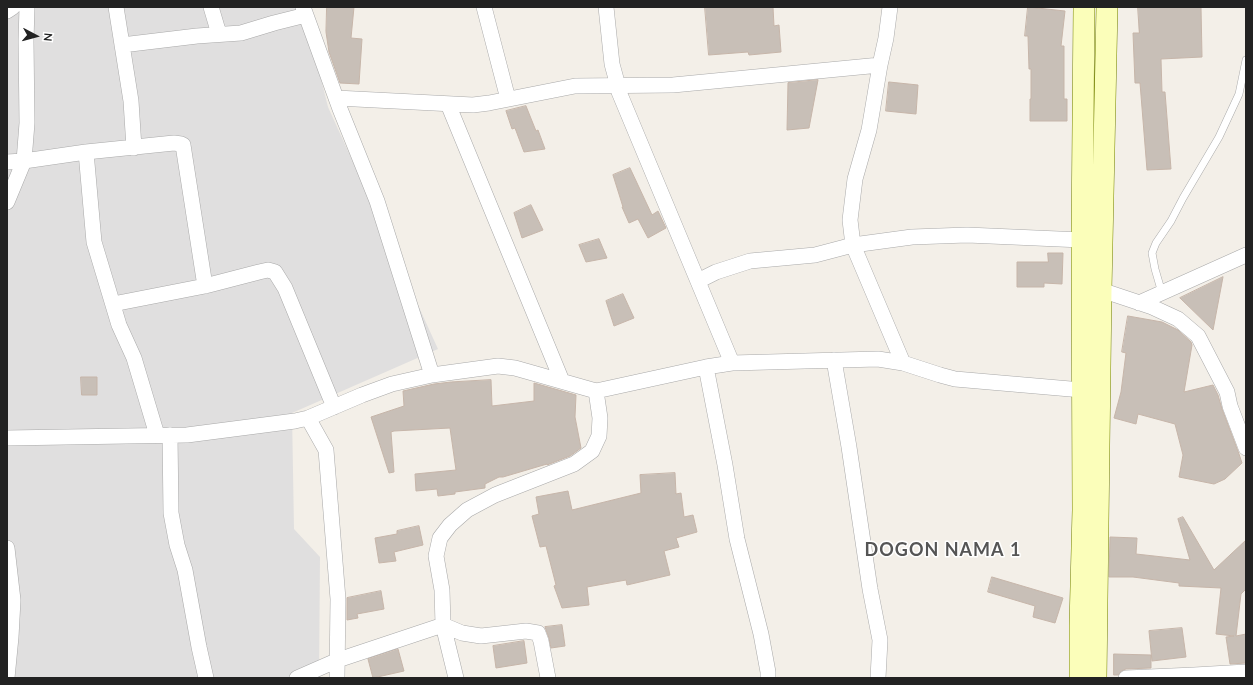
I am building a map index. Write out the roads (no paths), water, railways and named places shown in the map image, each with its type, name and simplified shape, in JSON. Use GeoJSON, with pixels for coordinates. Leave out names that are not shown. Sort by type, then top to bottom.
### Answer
{"type":"FeatureCollection","features":[{"type":"Feature","properties":{"kind":"street"},"geometry":{"type":"LineString","coordinates":[[7,11],[13,7]]}},
{"type":"Feature","properties":{"kind":"street"},"geometry":{"type":"LineString","coordinates":[[7,202],[24,161],[27,123],[27,7]]}},
{"type":"Feature","properties":{"kind":"street"},"geometry":{"type":"LineString","coordinates":[[116,7],[131,102],[134,148]]}},
{"type":"Feature","properties":{"kind":"street"},"geometry":{"type":"LineString","coordinates":[[211,7],[219,34]]}},
{"type":"Feature","properties":{"kind":"street"},"geometry":{"type":"LineString","coordinates":[[484,7],[508,99]]}},
{"type":"Feature","properties":{"kind":"street"},"geometry":{"type":"LineString","coordinates":[[606,7],[612,64],[619,92],[732,363]]}},
{"type":"Feature","properties":{"kind":"street"},"geometry":{"type":"LineString","coordinates":[[890,7],[886,38],[869,130],[855,179],[850,220],[853,245],[903,363]]}},
{"type":"Feature","properties":{"kind":"street"},"geometry":{"type":"LineString","coordinates":[[1084,7],[1082,240],[1092,288],[1096,678]]}},
{"type":"Feature","properties":{"kind":"street"},"geometry":{"type":"LineString","coordinates":[[1080,678],[1083,510],[1082,390],[1092,288],[1107,7]]}},
{"type":"Feature","properties":{"kind":"street"},"geometry":{"type":"LineString","coordinates":[[122,45],[197,36],[241,33],[274,23],[305,11],[336,98],[377,201],[432,375]]}},
{"type":"Feature","properties":{"kind":"street"},"geometry":{"type":"LineString","coordinates":[[336,98],[473,105],[575,86],[672,85],[880,65]]}},
{"type":"Feature","properties":{"kind":"street"},"geometry":{"type":"LineString","coordinates":[[448,104],[562,381]]}},
{"type":"Feature","properties":{"kind":"street"},"geometry":{"type":"LineString","coordinates":[[7,162],[174,143],[183,145],[205,286]]}},
{"type":"Feature","properties":{"kind":"street"},"geometry":{"type":"LineString","coordinates":[[86,152],[94,242],[119,325],[134,358],[163,435],[171,513],[177,545],[185,570],[206,678]]}},
{"type":"Feature","properties":{"kind":"street"},"geometry":{"type":"LineString","coordinates":[[698,281],[716,272],[750,261],[815,255],[853,245],[912,237],[975,236],[1082,240]]}},
{"type":"Feature","properties":{"kind":"street"},"geometry":{"type":"LineString","coordinates":[[1139,302],[1246,255]]}},
{"type":"Feature","properties":{"kind":"street"},"geometry":{"type":"LineString","coordinates":[[113,304],[205,286],[268,270],[275,272],[285,288],[334,407]]}},
{"type":"Feature","properties":{"kind":"street"},"geometry":{"type":"LineString","coordinates":[[1092,288],[1139,302],[1178,319],[1198,336],[1226,392],[1246,448]]}},
{"type":"Feature","properties":{"kind":"street"},"geometry":{"type":"LineString","coordinates":[[7,438],[194,434],[295,421],[308,418],[392,384],[432,375],[498,366],[515,368],[562,381],[570,385],[596,391],[706,367],[732,363],[878,359],[903,363],[955,379],[1082,390]]}},
{"type":"Feature","properties":{"kind":"street"},"geometry":{"type":"LineString","coordinates":[[834,360],[849,447],[870,589],[880,640],[878,678]]}},
{"type":"Feature","properties":{"kind":"street"},"geometry":{"type":"LineString","coordinates":[[706,367],[725,465],[737,540],[761,634],[768,678]]}},
{"type":"Feature","properties":{"kind":"street"},"geometry":{"type":"LineString","coordinates":[[456,678],[443,625],[442,590],[436,556],[440,538],[450,524],[467,510],[495,495],[574,464],[592,451],[599,436],[600,418],[596,391]]}},
{"type":"Feature","properties":{"kind":"street"},"geometry":{"type":"LineString","coordinates":[[308,418],[326,450],[338,599],[337,678]]}},
{"type":"Feature","properties":{"kind":"street"},"geometry":{"type":"LineString","coordinates":[[7,548],[13,600],[12,637],[7,678]]}},
{"type":"Feature","properties":{"kind":"street"},"geometry":{"type":"LineString","coordinates":[[297,678],[338,660],[443,625],[462,633],[481,636],[526,631],[538,633],[548,678]]}},
{"type":"Feature","properties":{"kind":"street"},"geometry":{"type":"LineString","coordinates":[[1126,678],[1194,676],[1246,672]]}},
{"type":"Feature","properties":{"kind":"lane"},"geometry":{"type":"LineString","coordinates":[[1162,293],[1152,252],[1218,137],[1239,94],[1246,60]]}},
{"type":"Feature","properties":{"kind":"district","name":"DOGON NAMA 1"},"geometry":{"type":"Point","coordinates":[943,550]}}]}
